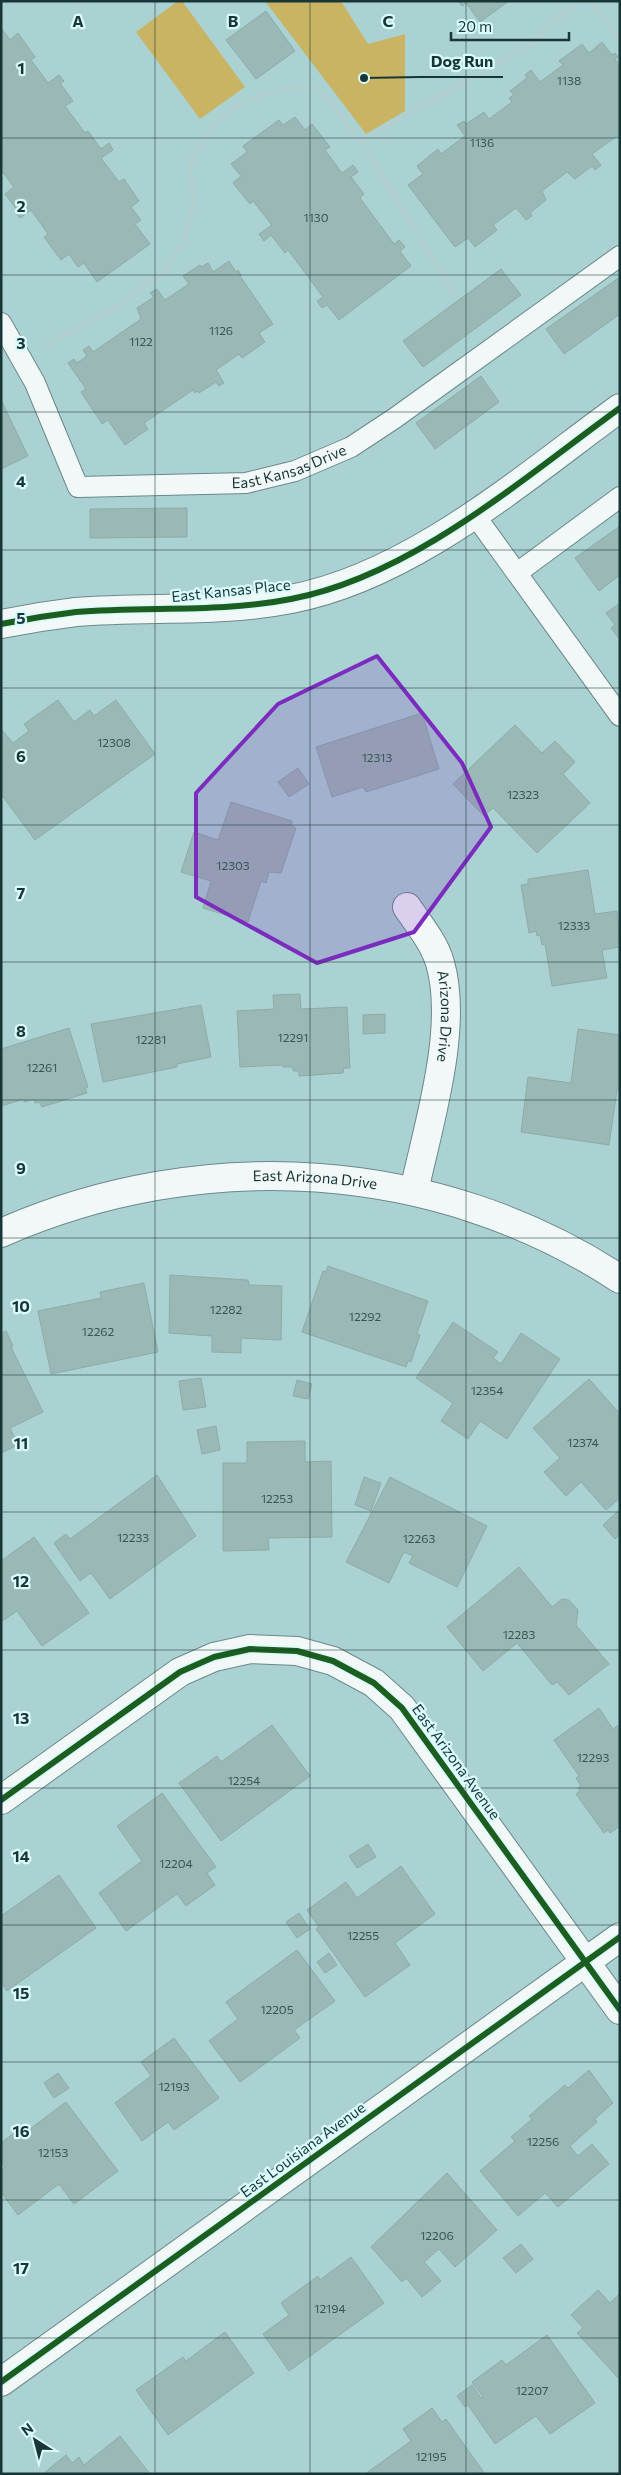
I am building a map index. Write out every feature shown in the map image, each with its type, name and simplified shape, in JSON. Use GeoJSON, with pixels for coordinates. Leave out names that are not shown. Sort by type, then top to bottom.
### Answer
{"type":"FeatureCollection","features":[{"type":"Feature","properties":{"kind":"street","name":"East Kansas Place"},"geometry":{"type":"LineString","coordinates":[[1,624],[77,612],[208,609],[293,599],[341,585],[423,549],[620,408]]}},
{"type":"Feature","properties":{"kind":"street","name":"Arizona Drive"},"geometry":{"type":"LineString","coordinates":[[407,907],[429,939],[440,962],[446,998],[442,1066],[414,1191]]}},
{"type":"Feature","properties":{"kind":"street","name":"East Arizona Drive"},"geometry":{"type":"LineString","coordinates":[[1,1233],[37,1217],[102,1196],[169,1182],[237,1176],[305,1176],[373,1183],[414,1191],[472,1207],[536,1232],[597,1264],[620,1279]]}},
{"type":"Feature","properties":{"kind":"street","name":"East Arizona Avenue"},"geometry":{"type":"LineString","coordinates":[[1,1800],[180,1672],[214,1657],[250,1649],[296,1651],[333,1661],[374,1683],[402,1708],[620,2010]]}},
{"type":"Feature","properties":{"kind":"street","name":"East Louisiana Avenue"},"geometry":{"type":"LineString","coordinates":[[1,2382],[620,1937]]}},
{"type":"Feature","properties":{"kind":"lane","name":"East Kansas Drive"},"geometry":{"type":"LineString","coordinates":[[1,323],[35,383],[78,487],[246,483],[295,471],[351,447],[395,418],[620,256]]}},
{"type":"Feature","properties":{"kind":"lane"},"geometry":{"type":"LineString","coordinates":[[517,573],[620,497]]}},
{"type":"Feature","properties":{"kind":"lane"},"geometry":{"type":"LineString","coordinates":[[474,514],[620,716]]}},
{"type":"Feature","properties":{"kind":"path"},"geometry":{"type":"LineString","coordinates":[[361,141],[531,44],[576,1]]}},
{"type":"Feature","properties":{"kind":"path"},"geometry":{"type":"LineString","coordinates":[[590,1],[620,38]]}},
{"type":"Feature","properties":{"kind":"path"},"geometry":{"type":"LineString","coordinates":[[40,348],[117,307],[165,271],[183,241],[194,200],[190,172],[194,153],[217,121],[247,100],[288,86],[312,87],[322,93],[361,141],[456,298]]}},
{"type":"Feature","properties":{"kind":"highlighted area"},"geometry":{"type":"Polygon","coordinates":[[[377,656],[462,763],[491,827],[414,932],[317,963],[196,897],[196,793],[278,704],[377,656]]]}},
{"type":"Feature","properties":{"kind":"shaded area"},"geometry":{"type":"Polygon","coordinates":[[[178,1],[182,1],[245,87],[200,119],[136,32],[178,1]]]}},
{"type":"Feature","properties":{"kind":"shaded area"},"geometry":{"type":"Polygon","coordinates":[[[265,1],[341,1],[368,44],[405,34],[405,111],[366,134],[265,1]]]}},
{"type":"Feature","properties":{"kind":"building"},"geometry":{"type":"Polygon","coordinates":[[[458,1],[509,1],[480,22],[466,3],[462,6],[458,1]]]}},
{"type":"Feature","properties":{"kind":"building"},"geometry":{"type":"Polygon","coordinates":[[[266,11],[295,51],[256,79],[226,40],[266,11]]]}},
{"type":"Feature","properties":{"kind":"building"},"geometry":{"type":"Polygon","coordinates":[[[1,28],[10,40],[18,33],[35,57],[31,60],[48,83],[59,75],[64,81],[60,83],[73,101],[65,106],[85,133],[88,131],[101,149],[109,143],[113,150],[101,158],[119,182],[124,179],[139,201],[131,207],[141,220],[135,224],[150,244],[97,282],[84,263],[78,267],[69,254],[61,260],[44,237],[48,234],[31,210],[20,218],[15,212],[17,210],[5,194],[14,187],[1,170],[1,28]]]}},
{"type":"Feature","properties":{"kind":"building"},"geometry":{"type":"Polygon","coordinates":[[[602,42],[612,55],[615,53],[618,57],[615,59],[620,66],[620,140],[617,136],[592,154],[601,165],[595,170],[592,166],[575,179],[567,172],[542,191],[546,200],[530,213],[532,216],[526,220],[516,208],[493,225],[497,230],[475,247],[468,238],[455,247],[408,185],[423,174],[417,166],[438,149],[441,154],[465,136],[457,125],[464,121],[466,124],[484,112],[489,119],[512,102],[509,98],[514,95],[510,91],[527,78],[525,75],[531,70],[540,82],[563,65],[559,61],[582,44],[589,53],[602,42]]]}},
{"type":"Feature","properties":{"kind":"building"},"geometry":{"type":"Polygon","coordinates":[[[295,117],[305,130],[312,124],[330,147],[325,150],[342,173],[353,165],[358,172],[351,177],[364,194],[360,198],[394,244],[399,240],[405,247],[400,251],[411,266],[339,320],[327,305],[322,308],[317,301],[323,297],[288,250],[285,253],[271,235],[264,241],[259,234],[272,225],[253,201],[250,204],[233,183],[241,176],[231,164],[247,152],[243,146],[279,120],[283,125],[295,117]]]}},
{"type":"Feature","properties":{"kind":"building"},"geometry":{"type":"Polygon","coordinates":[[[229,261],[236,272],[238,270],[240,276],[273,324],[259,333],[265,342],[242,358],[239,354],[216,370],[224,383],[219,386],[216,382],[199,393],[197,391],[195,393],[193,390],[144,423],[148,429],[125,445],[108,420],[102,424],[81,392],[86,389],[68,363],[74,359],[77,363],[87,356],[83,350],[89,346],[93,352],[141,319],[137,308],[154,297],[150,293],[157,289],[165,300],[189,284],[183,276],[200,265],[201,267],[208,263],[213,272],[229,261]]]}},
{"type":"Feature","properties":{"kind":"building"},"geometry":{"type":"Polygon","coordinates":[[[501,269],[521,295],[423,367],[403,341],[501,269]]]}},
{"type":"Feature","properties":{"kind":"building"},"geometry":{"type":"Polygon","coordinates":[[[620,277],[620,314],[564,354],[546,329],[620,277]]]}},
{"type":"Feature","properties":{"kind":"building"},"geometry":{"type":"Polygon","coordinates":[[[481,376],[499,402],[435,449],[416,423],[481,376]]]}},
{"type":"Feature","properties":{"kind":"building"},"geometry":{"type":"Polygon","coordinates":[[[1,400],[28,456],[1,469],[1,400]]]}},
{"type":"Feature","properties":{"kind":"building"},"geometry":{"type":"Polygon","coordinates":[[[187,508],[187,537],[90,538],[90,509],[187,508]]]}},
{"type":"Feature","properties":{"kind":"building"},"geometry":{"type":"Polygon","coordinates":[[[620,526],[620,575],[599,591],[575,558],[620,526]]]}},
{"type":"Feature","properties":{"kind":"building"},"geometry":{"type":"Polygon","coordinates":[[[620,603],[620,640],[611,628],[615,625],[606,613],[620,603]]]}},
{"type":"Feature","properties":{"kind":"building"},"geometry":{"type":"Polygon","coordinates":[[[58,700],[74,722],[90,710],[94,716],[116,700],[155,754],[35,840],[1,794],[1,729],[13,743],[29,731],[24,724],[58,700]]]}},
{"type":"Feature","properties":{"kind":"building"},"geometry":{"type":"Polygon","coordinates":[[[422,713],[439,769],[366,792],[363,787],[332,797],[316,747],[422,713]]]}},
{"type":"Feature","properties":{"kind":"building"},"geometry":{"type":"Polygon","coordinates":[[[515,725],[542,753],[555,741],[575,762],[563,774],[590,803],[537,853],[493,808],[484,816],[453,784],[515,725]]]}},
{"type":"Feature","properties":{"kind":"building"},"geometry":{"type":"Polygon","coordinates":[[[298,768],[309,784],[289,797],[278,782],[298,768]]]}},
{"type":"Feature","properties":{"kind":"building"},"geometry":{"type":"Polygon","coordinates":[[[231,802],[292,821],[291,826],[296,828],[281,873],[269,872],[266,883],[261,881],[248,922],[203,908],[211,881],[181,872],[194,832],[218,840],[231,802]]]}},
{"type":"Feature","properties":{"kind":"building"},"geometry":{"type":"Polygon","coordinates":[[[588,870],[595,914],[617,911],[620,947],[602,950],[607,978],[552,986],[545,944],[542,945],[540,935],[537,936],[536,931],[529,933],[521,885],[528,884],[528,879],[588,870]]]}},
{"type":"Feature","properties":{"kind":"building"},"geometry":{"type":"Polygon","coordinates":[[[300,994],[301,1009],[347,1007],[350,1068],[344,1068],[343,1073],[299,1076],[299,1071],[293,1071],[293,1067],[283,1067],[283,1065],[240,1067],[237,1011],[274,1009],[273,995],[300,994]]]}},
{"type":"Feature","properties":{"kind":"building"},"geometry":{"type":"Polygon","coordinates":[[[201,1005],[211,1057],[177,1064],[177,1067],[103,1082],[91,1024],[201,1005]]]}},
{"type":"Feature","properties":{"kind":"building"},"geometry":{"type":"Polygon","coordinates":[[[385,1014],[385,1033],[363,1034],[363,1015],[385,1014]]]}},
{"type":"Feature","properties":{"kind":"building"},"geometry":{"type":"Polygon","coordinates":[[[69,1028],[88,1087],[85,1088],[87,1093],[42,1107],[39,1102],[35,1103],[34,1099],[24,1102],[24,1099],[1,1106],[1,1049],[69,1028]]]}},
{"type":"Feature","properties":{"kind":"building"},"geometry":{"type":"Polygon","coordinates":[[[578,1029],[620,1035],[620,1090],[617,1090],[609,1145],[521,1132],[528,1077],[571,1083],[578,1029]]]}},
{"type":"Feature","properties":{"kind":"building"},"geometry":{"type":"Polygon","coordinates":[[[328,1266],[428,1301],[417,1334],[420,1335],[411,1362],[408,1361],[406,1367],[302,1332],[323,1271],[326,1272],[328,1266]]]}},
{"type":"Feature","properties":{"kind":"building"},"geometry":{"type":"Polygon","coordinates":[[[170,1275],[248,1280],[249,1285],[282,1286],[281,1340],[241,1338],[241,1353],[212,1352],[212,1336],[169,1333],[170,1275]]]}},
{"type":"Feature","properties":{"kind":"building"},"geometry":{"type":"Polygon","coordinates":[[[144,1283],[158,1352],[51,1374],[38,1311],[101,1298],[100,1292],[144,1283]]]}},
{"type":"Feature","properties":{"kind":"building"},"geometry":{"type":"Polygon","coordinates":[[[453,1322],[498,1352],[493,1358],[501,1364],[521,1333],[560,1359],[507,1439],[480,1421],[468,1439],[441,1421],[453,1403],[416,1378],[453,1322]]]}},
{"type":"Feature","properties":{"kind":"building"},"geometry":{"type":"Polygon","coordinates":[[[6,1331],[13,1346],[11,1347],[43,1412],[10,1428],[18,1445],[1,1453],[1,1334],[6,1331]]]}},
{"type":"Feature","properties":{"kind":"building"},"geometry":{"type":"Polygon","coordinates":[[[201,1378],[206,1407],[183,1410],[179,1381],[201,1378]]]}},
{"type":"Feature","properties":{"kind":"building"},"geometry":{"type":"Polygon","coordinates":[[[589,1379],[620,1414],[620,1498],[606,1510],[581,1482],[566,1496],[544,1472],[560,1458],[533,1428],[589,1379]]]}},
{"type":"Feature","properties":{"kind":"building"},"geometry":{"type":"Polygon","coordinates":[[[297,1380],[312,1384],[308,1399],[293,1396],[297,1380]]]}},
{"type":"Feature","properties":{"kind":"building"},"geometry":{"type":"Polygon","coordinates":[[[216,1426],[220,1450],[202,1454],[197,1430],[216,1426]]]}},
{"type":"Feature","properties":{"kind":"building"},"geometry":{"type":"Polygon","coordinates":[[[305,1441],[305,1462],[331,1461],[332,1537],[268,1538],[269,1550],[223,1551],[223,1463],[247,1463],[247,1442],[305,1441]]]}},
{"type":"Feature","properties":{"kind":"building"},"geometry":{"type":"Polygon","coordinates":[[[157,1475],[196,1536],[110,1599],[91,1573],[80,1581],[54,1543],[66,1534],[70,1539],[157,1475]]]}},
{"type":"Feature","properties":{"kind":"building"},"geometry":{"type":"Polygon","coordinates":[[[364,1477],[381,1483],[371,1511],[355,1505],[364,1477]]]}},
{"type":"Feature","properties":{"kind":"building"},"geometry":{"type":"Polygon","coordinates":[[[390,1477],[487,1526],[457,1587],[409,1563],[413,1556],[404,1552],[389,1583],[346,1562],[390,1477]]]}},
{"type":"Feature","properties":{"kind":"building"},"geometry":{"type":"Polygon","coordinates":[[[618,1511],[620,1534],[615,1539],[603,1525],[618,1511]]]}},
{"type":"Feature","properties":{"kind":"building"},"geometry":{"type":"Polygon","coordinates":[[[34,1537],[89,1613],[42,1646],[17,1611],[1,1622],[1,1561],[34,1537]]]}},
{"type":"Feature","properties":{"kind":"building"},"geometry":{"type":"Polygon","coordinates":[[[519,1567],[552,1607],[562,1599],[569,1600],[578,1610],[576,1625],[609,1664],[569,1695],[557,1682],[552,1685],[517,1643],[483,1671],[447,1627],[519,1567]]]}},
{"type":"Feature","properties":{"kind":"building"},"geometry":{"type":"Polygon","coordinates":[[[599,1708],[613,1729],[620,1724],[620,1826],[610,1833],[608,1830],[604,1833],[576,1794],[580,1791],[578,1788],[581,1786],[576,1778],[579,1776],[554,1740],[599,1708]]]}},
{"type":"Feature","properties":{"kind":"building"},"geometry":{"type":"Polygon","coordinates":[[[272,1725],[310,1776],[221,1841],[179,1783],[217,1756],[221,1762],[272,1725]]]}},
{"type":"Feature","properties":{"kind":"building"},"geometry":{"type":"Polygon","coordinates":[[[162,1793],[216,1867],[207,1873],[215,1885],[186,1906],[177,1894],[126,1931],[99,1893],[142,1861],[117,1826],[162,1793]]]}},
{"type":"Feature","properties":{"kind":"building"},"geometry":{"type":"Polygon","coordinates":[[[368,1844],[376,1857],[357,1868],[349,1856],[368,1844]]]}},
{"type":"Feature","properties":{"kind":"building"},"geometry":{"type":"Polygon","coordinates":[[[401,1866],[435,1914],[395,1943],[410,1965],[365,1997],[316,1929],[319,1927],[307,1910],[346,1882],[357,1898],[401,1866]]]}},
{"type":"Feature","properties":{"kind":"building"},"geometry":{"type":"Polygon","coordinates":[[[59,1875],[96,1928],[7,1991],[1,1982],[1,1916],[59,1875]]]}},
{"type":"Feature","properties":{"kind":"building"},"geometry":{"type":"Polygon","coordinates":[[[299,1913],[310,1929],[297,1938],[286,1922],[299,1913]]]}},
{"type":"Feature","properties":{"kind":"building"},"geometry":{"type":"Polygon","coordinates":[[[297,1950],[335,2001],[294,2030],[300,2038],[240,2082],[209,2041],[238,2019],[226,2002],[297,1950]]]}},
{"type":"Feature","properties":{"kind":"building"},"geometry":{"type":"Polygon","coordinates":[[[329,1953],[337,1965],[325,1973],[317,1962],[329,1953]]]}},
{"type":"Feature","properties":{"kind":"building"},"geometry":{"type":"Polygon","coordinates":[[[174,2038],[219,2098],[174,2130],[168,2122],[142,2141],[115,2103],[151,2076],[141,2062],[174,2038]]]}},
{"type":"Feature","properties":{"kind":"building"},"geometry":{"type":"Polygon","coordinates":[[[589,2070],[613,2103],[595,2119],[597,2122],[570,2146],[578,2156],[592,2144],[609,2164],[558,2207],[545,2193],[518,2216],[480,2171],[515,2141],[511,2137],[532,2119],[529,2116],[565,2085],[568,2088],[589,2070]]]}},
{"type":"Feature","properties":{"kind":"building"},"geometry":{"type":"Polygon","coordinates":[[[58,2073],[69,2088],[54,2098],[44,2083],[58,2073]]]}},
{"type":"Feature","properties":{"kind":"building"},"geometry":{"type":"Polygon","coordinates":[[[66,2102],[118,2171],[74,2204],[59,2184],[18,2215],[1,2192],[1,2170],[5,2167],[1,2162],[1,2143],[22,2127],[26,2132],[66,2102]]]}},
{"type":"Feature","properties":{"kind":"building"},"geometry":{"type":"Polygon","coordinates":[[[447,2173],[497,2230],[455,2267],[439,2249],[424,2262],[441,2281],[422,2297],[406,2278],[402,2282],[371,2247],[447,2173]]]}},
{"type":"Feature","properties":{"kind":"building"},"geometry":{"type":"Polygon","coordinates":[[[521,2244],[533,2259],[516,2273],[503,2258],[521,2244]]]}},
{"type":"Feature","properties":{"kind":"building"},"geometry":{"type":"Polygon","coordinates":[[[351,2257],[384,2303],[289,2371],[263,2334],[289,2315],[281,2303],[318,2276],[320,2280],[351,2257]]]}},
{"type":"Feature","properties":{"kind":"building"},"geometry":{"type":"Polygon","coordinates":[[[598,2290],[610,2303],[620,2293],[620,2380],[577,2333],[583,2328],[571,2315],[598,2290]]]}},
{"type":"Feature","properties":{"kind":"building"},"geometry":{"type":"Polygon","coordinates":[[[225,2332],[254,2373],[168,2435],[136,2390],[183,2357],[186,2361],[225,2332]]]}},
{"type":"Feature","properties":{"kind":"building"},"geometry":{"type":"Polygon","coordinates":[[[547,2335],[595,2403],[550,2434],[536,2416],[495,2444],[468,2405],[465,2407],[457,2396],[472,2385],[481,2398],[483,2397],[472,2382],[502,2360],[506,2365],[547,2335]]]}},
{"type":"Feature","properties":{"kind":"building"},"geometry":{"type":"Polygon","coordinates":[[[432,2408],[442,2422],[446,2419],[485,2474],[365,2474],[411,2441],[403,2429],[432,2408]]]}},
{"type":"Feature","properties":{"kind":"building"},"geometry":{"type":"Polygon","coordinates":[[[120,2436],[150,2474],[43,2474],[66,2455],[72,2463],[79,2457],[84,2465],[120,2436]]]}},
{"type":"Feature","properties":{"kind":"cycle path"},"geometry":{"type":"LineString","coordinates":[[1,624],[76,612],[238,606],[291,599],[336,587],[380,569],[464,522],[505,494],[620,408]]}},
{"type":"Feature","properties":{"kind":"cycle path"},"geometry":{"type":"LineString","coordinates":[[1,1800],[180,1672],[214,1657],[250,1649],[297,1651],[333,1661],[374,1683],[402,1708],[620,2010]]}},
{"type":"Feature","properties":{"kind":"cycle path"},"geometry":{"type":"LineString","coordinates":[[1,2382],[620,1937]]}},
{"type":"Feature","properties":{"kind":"place","name":"Dog Run"},"geometry":{"type":"Point","coordinates":[364,78]}}]}
